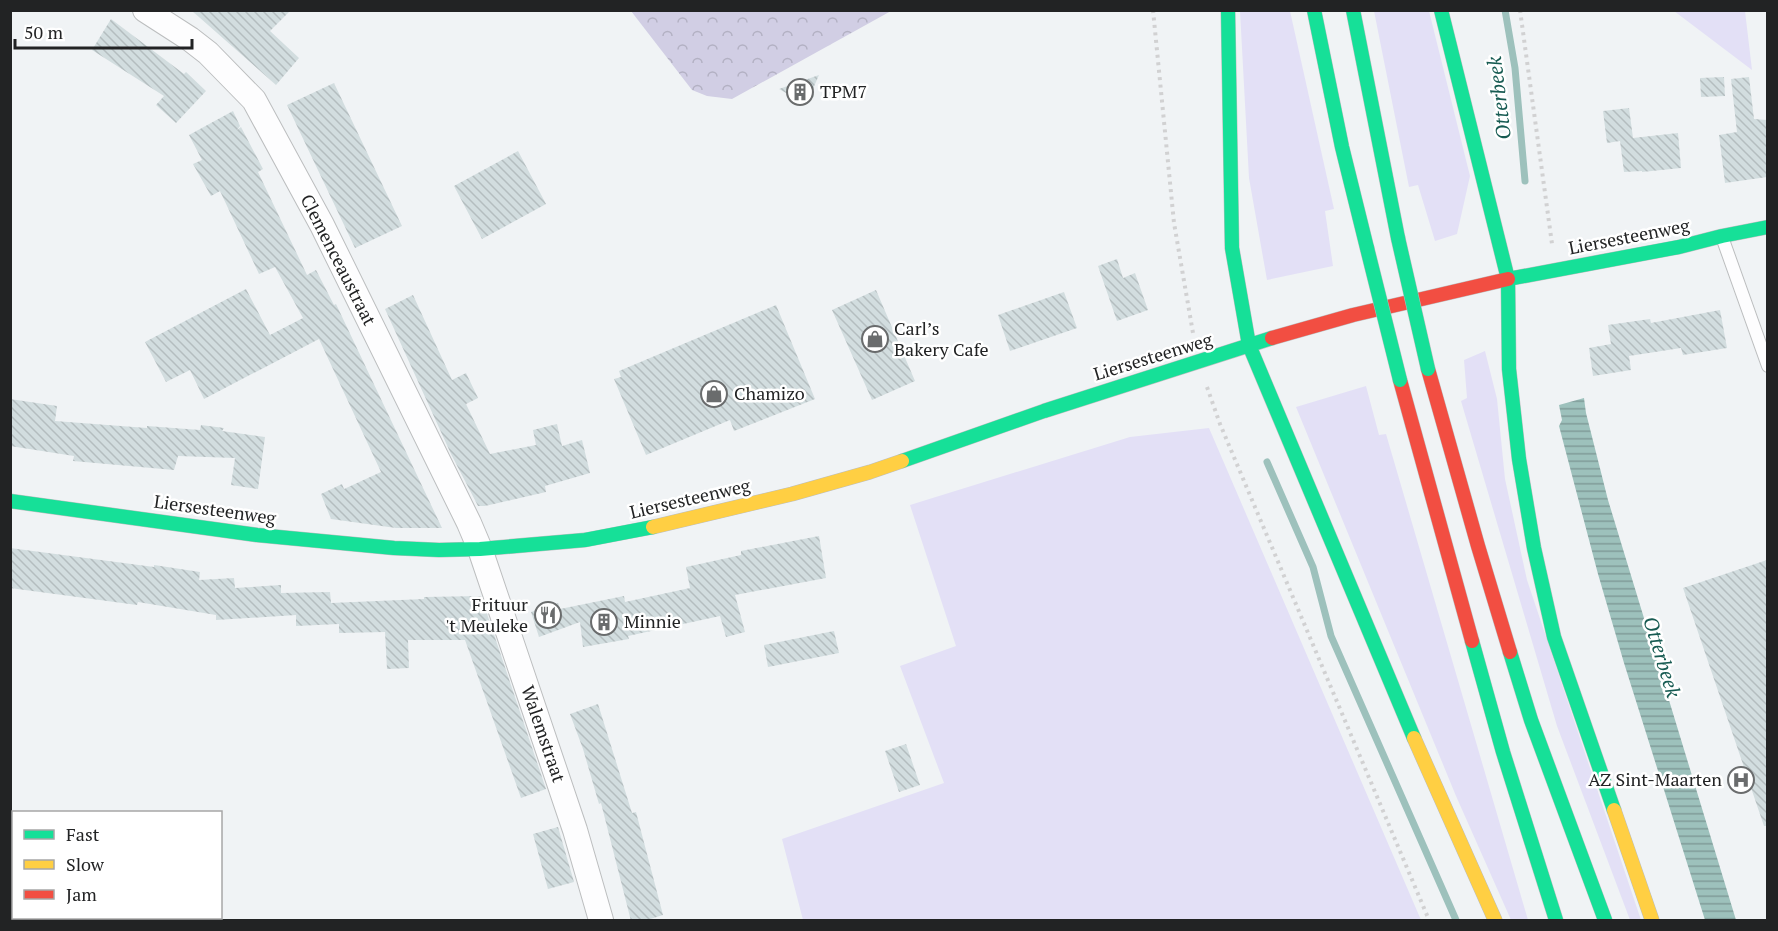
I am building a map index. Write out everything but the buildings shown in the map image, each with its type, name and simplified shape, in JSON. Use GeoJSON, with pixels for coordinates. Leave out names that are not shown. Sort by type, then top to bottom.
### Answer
{"type":"FeatureCollection","features":[{"type":"Feature","properties":{"kind":"main road"},"geometry":{"type":"LineString","coordinates":[[1228,10],[1232,248],[1249,345],[1435,788],[1495,921]]}},
{"type":"Feature","properties":{"kind":"main road"},"geometry":{"type":"LineString","coordinates":[[1314,10],[1342,147],[1400,380],[1503,752],[1556,921]]}},
{"type":"Feature","properties":{"kind":"main road"},"geometry":{"type":"LineString","coordinates":[[1353,10],[1398,238],[1428,369],[1478,546],[1531,720],[1605,921]]}},
{"type":"Feature","properties":{"kind":"main road"},"geometry":{"type":"LineString","coordinates":[[1441,10],[1508,279],[1509,369],[1520,459],[1534,548],[1554,637],[1652,921]]}},
{"type":"Feature","properties":{"kind":"main road","name":"Liersesteenweg"},"geometry":{"type":"LineString","coordinates":[[10,501],[257,535],[394,548],[480,549],[585,540],[673,523],[870,472],[1151,375],[1353,315],[1508,279],[1668,249],[1767,227]]}},
{"type":"Feature","properties":{"kind":"street","name":"Clemenceaustraat"},"geometry":{"type":"LineString","coordinates":[[146,10],[207,53],[254,100],[322,225],[480,549]]}},
{"type":"Feature","properties":{"kind":"street","name":"Walemstraat"},"geometry":{"type":"LineString","coordinates":[[480,549],[575,830],[601,921]]}},
{"type":"Feature","properties":{"kind":"lane"},"geometry":{"type":"LineString","coordinates":[[1722,236],[1767,366]]}},
{"type":"Feature","properties":{"kind":"path"},"geometry":{"type":"LineString","coordinates":[[1153,10],[1174,224],[1198,362],[1229,446],[1429,921]]}},
{"type":"Feature","properties":{"kind":"path"},"geometry":{"type":"LineString","coordinates":[[1520,10],[1556,270]]}},
{"type":"Feature","properties":{"kind":"shaded area"},"geometry":{"type":"Polygon","coordinates":[[[1240,11],[1290,11],[1334,209],[1325,211],[1333,266],[1267,280],[1249,178],[1240,11]]]}},
{"type":"Feature","properties":{"kind":"shaded area"},"geometry":{"type":"Polygon","coordinates":[[[1374,11],[1429,11],[1470,176],[1457,234],[1435,241],[1418,185],[1409,187],[1374,11]]]}},
{"type":"Feature","properties":{"kind":"shaded area"},"geometry":{"type":"Polygon","coordinates":[[[1674,11],[1745,11],[1752,70],[1674,11]]]}},
{"type":"Feature","properties":{"kind":"shaded area"},"geometry":{"type":"Polygon","coordinates":[[[1485,351],[1497,399],[1505,479],[1527,580],[1641,920],[1630,920],[1557,726],[1461,401],[1467,398],[1464,360],[1485,351]]]}},
{"type":"Feature","properties":{"kind":"shaded area"},"geometry":{"type":"Polygon","coordinates":[[[1366,386],[1379,435],[1386,434],[1528,920],[1511,920],[1456,796],[1296,407],[1366,386]]]}},
{"type":"Feature","properties":{"kind":"shaded area"},"geometry":{"type":"Polygon","coordinates":[[[1584,398],[1608,500],[1736,920],[1705,920],[1598,574],[1559,426],[1562,420],[1559,405],[1584,398]]]}},
{"type":"Feature","properties":{"kind":"shaded area"},"geometry":{"type":"Polygon","coordinates":[[[1209,428],[1421,920],[803,920],[782,839],[944,783],[900,666],[956,646],[910,505],[1130,437],[1209,428]]]}},
{"type":"Feature","properties":{"kind":"green space"},"geometry":{"type":"Polygon","coordinates":[[[631,11],[891,11],[732,99],[707,96],[692,90],[631,11]]]}},
{"type":"Feature","properties":{"kind":"waterway","name":"Otterbeek"},"geometry":{"type":"LineString","coordinates":[[1505,10],[1515,68],[1525,181]]}},
{"type":"Feature","properties":{"kind":"waterway"},"geometry":{"type":"LineString","coordinates":[[1267,462],[1313,567],[1331,636],[1456,920]]}},
{"type":"Feature","properties":{"kind":"traffic: fast"},"geometry":{"type":"LineString","coordinates":[[1228,10],[1232,248],[1249,345],[1414,738]]}},
{"type":"Feature","properties":{"kind":"traffic: fast"},"geometry":{"type":"LineString","coordinates":[[1314,10],[1342,147],[1367,248]]}},
{"type":"Feature","properties":{"kind":"traffic: fast"},"geometry":{"type":"LineString","coordinates":[[1353,10],[1398,238]]}},
{"type":"Feature","properties":{"kind":"traffic: fast"},"geometry":{"type":"LineString","coordinates":[[1441,10],[1508,279],[1509,369],[1519,459],[1534,548],[1554,637],[1614,810]]}},
{"type":"Feature","properties":{"kind":"traffic: fast"},"geometry":{"type":"LineString","coordinates":[[1508,279],[1679,247],[1768,227]]}},
{"type":"Feature","properties":{"kind":"traffic: fast"},"geometry":{"type":"LineString","coordinates":[[1398,238],[1428,369]]}},
{"type":"Feature","properties":{"kind":"traffic: fast"},"geometry":{"type":"LineString","coordinates":[[1367,248],[1400,380]]}},
{"type":"Feature","properties":{"kind":"traffic: fast"},"geometry":{"type":"LineString","coordinates":[[902,461],[1044,411],[1272,338]]}},
{"type":"Feature","properties":{"kind":"traffic: fast"},"geometry":{"type":"LineString","coordinates":[[10,501],[257,535],[439,550],[480,549],[585,540],[653,527]]}},
{"type":"Feature","properties":{"kind":"traffic: fast"},"geometry":{"type":"LineString","coordinates":[[1472,641],[1503,752],[1556,920]]}},
{"type":"Feature","properties":{"kind":"traffic: fast"},"geometry":{"type":"LineString","coordinates":[[1510,652],[1531,720],[1605,920]]}},
{"type":"Feature","properties":{"kind":"traffic: slow"},"geometry":{"type":"LineString","coordinates":[[653,527],[792,494],[902,461]]}},
{"type":"Feature","properties":{"kind":"traffic: slow"},"geometry":{"type":"LineString","coordinates":[[1414,738],[1495,920]]}},
{"type":"Feature","properties":{"kind":"traffic: slow"},"geometry":{"type":"LineString","coordinates":[[1614,810],[1652,920]]}},
{"type":"Feature","properties":{"kind":"traffic: jam"},"geometry":{"type":"LineString","coordinates":[[1272,338],[1353,315],[1508,279]]}},
{"type":"Feature","properties":{"kind":"traffic: jam"},"geometry":{"type":"LineString","coordinates":[[1428,369],[1510,652]]}},
{"type":"Feature","properties":{"kind":"traffic: jam"},"geometry":{"type":"LineString","coordinates":[[1400,380],[1472,641]]}},
{"type":"Feature","properties":{"kind":"place","name":"TPM7"},"geometry":{"type":"Point","coordinates":[800,92]}},
{"type":"Feature","properties":{"kind":"place","name":"Carl’s Bakery Cafe"},"geometry":{"type":"Point","coordinates":[875,339]}},
{"type":"Feature","properties":{"kind":"place","name":"Chamizo"},"geometry":{"type":"Point","coordinates":[714,394]}},
{"type":"Feature","properties":{"kind":"place","name":"Frituur 't Meuleke"},"geometry":{"type":"Point","coordinates":[548,615]}},
{"type":"Feature","properties":{"kind":"place","name":"Minnie"},"geometry":{"type":"Point","coordinates":[604,622]}},
{"type":"Feature","properties":{"kind":"place","name":"AZ Sint-Maarten"},"geometry":{"type":"Point","coordinates":[1741,780]}}]}
